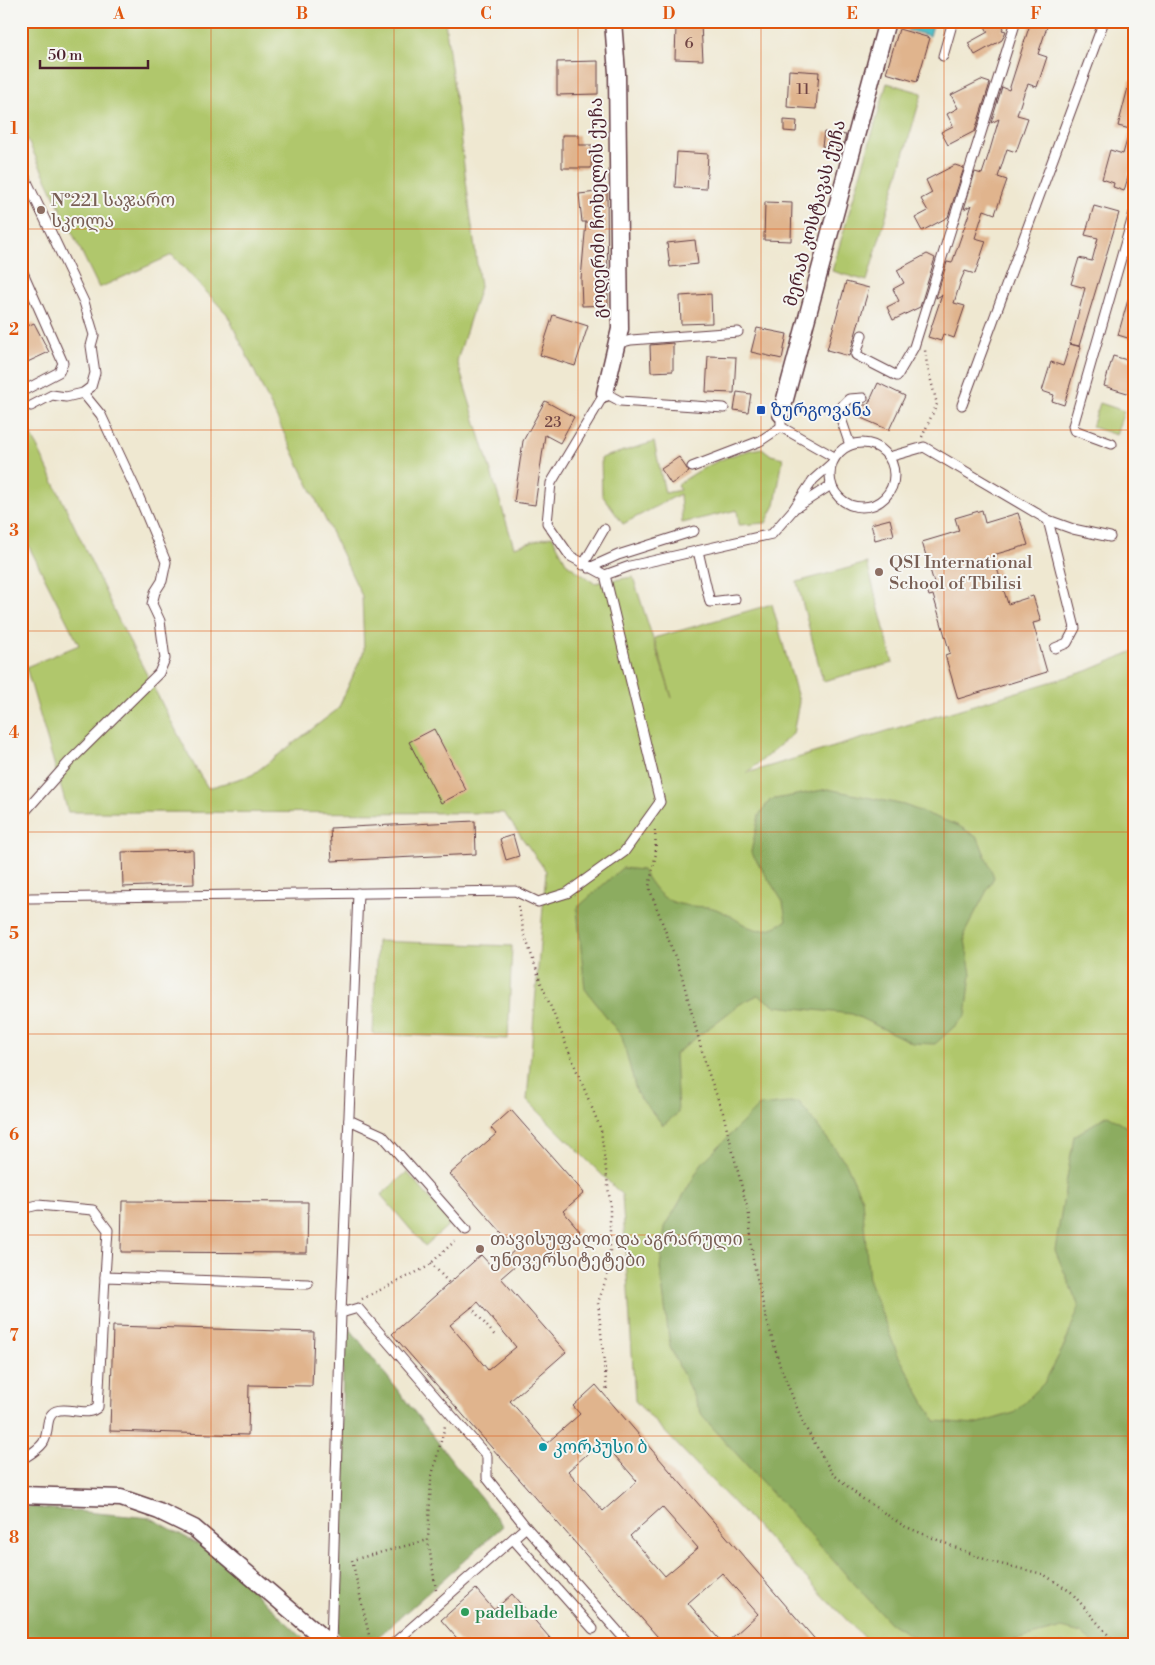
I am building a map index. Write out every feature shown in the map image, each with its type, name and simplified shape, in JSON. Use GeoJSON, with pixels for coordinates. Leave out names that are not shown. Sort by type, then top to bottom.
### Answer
{"type":"FeatureCollection","features":[{"type":"Feature","properties":{"kind":"street","name":"გოდერძი ჩოხელის ქუჩა"},"geometry":{"type":"LineString","coordinates":[[605,393],[620,329],[617,73],[613,21]]}},
{"type":"Feature","properties":{"kind":"street","name":"მერაბ კოსტავას ქუჩა"},"geometry":{"type":"LineString","coordinates":[[781,421],[887,21]]}},
{"type":"Feature","properties":{"kind":"street"},"geometry":{"type":"LineString","coordinates":[[21,1495],[121,1498],[159,1511],[194,1528],[330,1644]]}},
{"type":"Feature","properties":{"kind":"lane"},"geometry":{"type":"LineString","coordinates":[[943,56],[953,21]]}},
{"type":"Feature","properties":{"kind":"lane"},"geometry":{"type":"LineString","coordinates":[[862,335],[856,356],[897,376],[914,347],[1016,21]]}},
{"type":"Feature","properties":{"kind":"lane"},"geometry":{"type":"LineString","coordinates":[[962,405],[1104,21]]}},
{"type":"Feature","properties":{"kind":"lane"},"geometry":{"type":"LineString","coordinates":[[21,169],[84,302],[94,335],[91,346],[95,373],[91,387],[83,392],[66,397],[52,395],[31,406]]}},
{"type":"Feature","properties":{"kind":"lane"},"geometry":{"type":"LineString","coordinates":[[1112,444],[1079,434],[1074,430],[1073,426],[1134,213]]}},
{"type":"Feature","properties":{"kind":"lane"},"geometry":{"type":"LineString","coordinates":[[21,268],[63,363],[59,372],[21,392]]}},
{"type":"Feature","properties":{"kind":"lane"},"geometry":{"type":"LineString","coordinates":[[616,344],[631,340],[738,332]]}},
{"type":"Feature","properties":{"kind":"lane"},"geometry":{"type":"LineString","coordinates":[[21,816],[68,763],[159,673],[165,659],[160,621],[152,604],[155,592],[162,581],[166,562],[136,490],[101,415],[83,392]]}},
{"type":"Feature","properties":{"kind":"lane"},"geometry":{"type":"LineString","coordinates":[[724,408],[620,401],[605,393],[551,483],[547,523],[570,556],[586,567],[605,576],[630,566],[772,534],[793,510],[813,480],[843,448],[850,445],[868,442],[880,447],[890,457],[894,466],[892,486],[888,495],[876,504],[861,507],[851,506],[839,498],[831,485],[832,460]]}},
{"type":"Feature","properties":{"kind":"lane"},"geometry":{"type":"LineString","coordinates":[[850,445],[838,410],[849,399],[863,398]]}},
{"type":"Feature","properties":{"kind":"lane"},"geometry":{"type":"LineString","coordinates":[[692,468],[760,441],[781,421],[832,460]]}},
{"type":"Feature","properties":{"kind":"lane"},"geometry":{"type":"LineString","coordinates":[[890,457],[924,447],[1048,520],[1073,529],[1110,537]]}},
{"type":"Feature","properties":{"kind":"lane"},"geometry":{"type":"LineString","coordinates":[[793,510],[831,485]]}},
{"type":"Feature","properties":{"kind":"lane"},"geometry":{"type":"LineString","coordinates":[[1048,520],[1075,628],[1067,643],[1055,648]]}},
{"type":"Feature","properties":{"kind":"lane"},"geometry":{"type":"LineString","coordinates":[[586,567],[604,529]]}},
{"type":"Feature","properties":{"kind":"lane"},"geometry":{"type":"LineString","coordinates":[[586,567],[694,531]]}},
{"type":"Feature","properties":{"kind":"lane"},"geometry":{"type":"LineString","coordinates":[[698,551],[707,599],[710,602],[735,599]]}},
{"type":"Feature","properties":{"kind":"lane"},"geometry":{"type":"LineString","coordinates":[[30,898],[515,891],[538,902],[567,893],[624,852],[660,802],[605,576]]}},
{"type":"Feature","properties":{"kind":"lane"},"geometry":{"type":"LineString","coordinates":[[330,1644],[358,893]]}},
{"type":"Feature","properties":{"kind":"lane"},"geometry":{"type":"LineString","coordinates":[[349,1120],[382,1136],[466,1230]]}},
{"type":"Feature","properties":{"kind":"lane"},"geometry":{"type":"LineString","coordinates":[[21,1209],[38,1205],[93,1210],[108,1230],[98,1407],[90,1411],[58,1410],[53,1412],[50,1416],[48,1432],[43,1444],[21,1460]]}},
{"type":"Feature","properties":{"kind":"lane"},"geometry":{"type":"LineString","coordinates":[[105,1278],[308,1284]]}},
{"type":"Feature","properties":{"kind":"lane"},"geometry":{"type":"LineString","coordinates":[[341,1313],[358,1308],[449,1412],[487,1456],[487,1478],[526,1527],[629,1644]]}},
{"type":"Feature","properties":{"kind":"lane"},"geometry":{"type":"LineString","coordinates":[[392,1644],[526,1527]]}},
{"type":"Feature","properties":{"kind":"lane"},"geometry":{"type":"LineString","coordinates":[[513,1539],[593,1629]]}},
{"type":"Feature","properties":{"kind":"lane"},"geometry":{"type":"LineString","coordinates":[[528,1556],[541,1544]]}},
{"type":"Feature","properties":{"kind":"path"},"geometry":{"type":"LineString","coordinates":[[919,332],[925,346],[927,365],[937,404],[922,435],[924,447]]}},
{"type":"Feature","properties":{"kind":"path"},"geometry":{"type":"LineString","coordinates":[[660,802],[654,824],[656,853],[649,887],[681,974],[706,1066],[723,1113],[749,1215],[753,1260],[765,1313],[780,1366],[804,1425],[832,1473],[860,1497],[904,1526],[992,1562],[1043,1574],[1071,1592],[1116,1644]]}},
{"type":"Feature","properties":{"kind":"path"},"geometry":{"type":"LineString","coordinates":[[515,891],[524,933],[541,983],[601,1130],[610,1202],[610,1267],[598,1303],[607,1391]]}},
{"type":"Feature","properties":{"kind":"path"},"geometry":{"type":"LineString","coordinates":[[341,1313],[352,1304],[431,1263],[466,1230]]}},
{"type":"Feature","properties":{"kind":"path"},"geometry":{"type":"LineString","coordinates":[[431,1263],[449,1283]]}},
{"type":"Feature","properties":{"kind":"path"},"geometry":{"type":"LineString","coordinates":[[471,1308],[496,1337]]}},
{"type":"Feature","properties":{"kind":"path"},"geometry":{"type":"LineString","coordinates":[[438,1604],[428,1540],[431,1479],[449,1412]]}},
{"type":"Feature","properties":{"kind":"path"},"geometry":{"type":"LineString","coordinates":[[371,1644],[352,1560],[428,1540]]}},
{"type":"Feature","properties":{"kind":"green space"},"geometry":{"type":"Polygon","coordinates":[[[21,21],[445,21],[480,287],[457,361],[514,547],[552,536],[567,564],[594,583],[633,577],[672,698],[654,638],[772,604],[799,702],[793,734],[747,773],[1087,671],[1134,651],[1134,1644],[870,1644],[635,1401],[622,1195],[527,1100],[546,871],[504,813],[68,812],[26,667],[79,645],[21,531],[21,428],[27,425],[119,621],[195,767],[208,788],[252,775],[338,709],[364,651],[362,596],[227,314],[172,255],[99,288],[23,131],[21,21]]]}},
{"type":"Feature","properties":{"kind":"green space"},"geometry":{"type":"Polygon","coordinates":[[[887,83],[922,93],[867,281],[832,271],[887,83]]]}},
{"type":"Feature","properties":{"kind":"green space"},"geometry":{"type":"Polygon","coordinates":[[[1100,403],[1124,411],[1116,435],[1092,427],[1100,403]]]}},
{"type":"Feature","properties":{"kind":"green space"},"geometry":{"type":"Polygon","coordinates":[[[654,442],[665,493],[680,490],[677,485],[687,478],[717,461],[739,453],[762,448],[771,455],[783,458],[775,505],[766,523],[739,525],[737,510],[682,523],[680,494],[623,524],[602,495],[601,458],[654,442]]]}},
{"type":"Feature","properties":{"kind":"green space"},"geometry":{"type":"Polygon","coordinates":[[[867,563],[893,663],[823,681],[797,582],[867,563]]]}},
{"type":"Feature","properties":{"kind":"green space"},"geometry":{"type":"Polygon","coordinates":[[[828,789],[904,805],[959,826],[978,838],[994,877],[964,934],[971,974],[966,1016],[935,1044],[913,1043],[852,1014],[776,1006],[758,995],[740,1004],[675,1054],[678,1113],[663,1125],[637,1094],[622,1037],[585,989],[577,908],[622,868],[642,870],[662,896],[674,902],[682,905],[713,908],[749,927],[757,929],[765,930],[774,927],[786,921],[783,902],[751,852],[759,815],[770,800],[828,789]]]}},
{"type":"Feature","properties":{"kind":"green space"},"geometry":{"type":"Polygon","coordinates":[[[377,941],[512,946],[508,1039],[373,1034],[377,941]]]}},
{"type":"Feature","properties":{"kind":"green space"},"geometry":{"type":"Polygon","coordinates":[[[799,1102],[846,1163],[862,1199],[869,1281],[897,1353],[935,1421],[976,1424],[1014,1413],[1044,1383],[1064,1346],[1079,1307],[1055,1250],[1074,1136],[1108,1115],[1134,1132],[1134,1644],[1094,1644],[1081,1633],[1062,1628],[1000,1644],[924,1644],[890,1623],[703,1417],[670,1347],[660,1268],[665,1227],[702,1163],[759,1106],[799,1102]]]}},
{"type":"Feature","properties":{"kind":"green space"},"geometry":{"type":"Polygon","coordinates":[[[407,1172],[451,1223],[425,1246],[381,1195],[407,1172]]]}},
{"type":"Feature","properties":{"kind":"green space"},"geometry":{"type":"Polygon","coordinates":[[[344,1321],[503,1526],[370,1644],[345,1644],[337,1633],[344,1321]]]}},
{"type":"Feature","properties":{"kind":"green space"},"geometry":{"type":"Polygon","coordinates":[[[30,1507],[151,1518],[214,1553],[309,1644],[21,1644],[21,1508],[30,1507]]]}},
{"type":"Feature","properties":{"kind":"water"},"geometry":{"type":"Polygon","coordinates":[[[910,21],[934,21],[930,36],[907,30],[910,21]]]}},
{"type":"Feature","properties":{"kind":"building"},"geometry":{"type":"Polygon","coordinates":[[[982,21],[1007,21],[1002,30],[1006,31],[1002,40],[975,55],[968,43],[988,32],[982,21]]]}},
{"type":"Feature","properties":{"kind":"building"},"geometry":{"type":"Polygon","coordinates":[[[1031,21],[1049,21],[1038,54],[1047,57],[1037,87],[1028,84],[1024,93],[1017,115],[1028,118],[1016,152],[1007,149],[998,177],[1007,180],[995,214],[984,210],[975,238],[986,241],[975,274],[965,271],[961,280],[954,303],[965,306],[954,338],[943,334],[941,341],[928,337],[942,295],[936,298],[947,262],[952,263],[972,205],[964,209],[975,172],[982,174],[989,153],[999,119],[991,123],[1002,87],[1009,90],[1031,21]]]}},
{"type":"Feature","properties":{"kind":"building"},"geometry":{"type":"Polygon","coordinates":[[[701,25],[703,60],[675,59],[676,26],[701,25]]]}},
{"type":"Feature","properties":{"kind":"building"},"geometry":{"type":"Polygon","coordinates":[[[899,29],[930,38],[917,82],[886,73],[899,29]]]}},
{"type":"Feature","properties":{"kind":"building"},"geometry":{"type":"Polygon","coordinates":[[[598,61],[598,94],[557,95],[557,62],[598,61]]]}},
{"type":"Feature","properties":{"kind":"building"},"geometry":{"type":"Polygon","coordinates":[[[789,70],[819,72],[816,109],[787,107],[789,70]]]}},
{"type":"Feature","properties":{"kind":"building"},"geometry":{"type":"Polygon","coordinates":[[[981,80],[990,83],[975,131],[948,145],[941,132],[953,126],[947,114],[958,108],[951,95],[981,80]]]}},
{"type":"Feature","properties":{"kind":"building"},"geometry":{"type":"Polygon","coordinates":[[[1130,80],[1134,80],[1134,157],[1124,191],[1113,187],[1114,183],[1102,179],[1110,150],[1123,154],[1130,129],[1118,126],[1130,80]]]}},
{"type":"Feature","properties":{"kind":"building"},"geometry":{"type":"Polygon","coordinates":[[[784,120],[797,121],[796,132],[784,131],[784,120]]]}},
{"type":"Feature","properties":{"kind":"building"},"geometry":{"type":"Polygon","coordinates":[[[824,132],[846,135],[842,149],[822,146],[824,132]]]}},
{"type":"Feature","properties":{"kind":"building"},"geometry":{"type":"Polygon","coordinates":[[[562,135],[579,135],[579,145],[592,145],[591,168],[562,168],[562,135]]]}},
{"type":"Feature","properties":{"kind":"building"},"geometry":{"type":"Polygon","coordinates":[[[677,152],[708,154],[706,189],[675,187],[677,152]]]}},
{"type":"Feature","properties":{"kind":"building"},"geometry":{"type":"Polygon","coordinates":[[[955,165],[964,168],[948,217],[922,231],[915,218],[928,211],[921,199],[932,193],[926,180],[955,165]]]}},
{"type":"Feature","properties":{"kind":"building"},"geometry":{"type":"Polygon","coordinates":[[[607,191],[608,305],[582,306],[581,279],[586,222],[582,222],[579,194],[607,191]]]}},
{"type":"Feature","properties":{"kind":"building"},"geometry":{"type":"Polygon","coordinates":[[[765,202],[792,203],[791,241],[764,240],[765,202]]]}},
{"type":"Feature","properties":{"kind":"building"},"geometry":{"type":"Polygon","coordinates":[[[1094,206],[1119,213],[1079,346],[1070,344],[1085,288],[1071,284],[1079,258],[1092,261],[1098,238],[1085,235],[1094,206]]]}},
{"type":"Feature","properties":{"kind":"building"},"geometry":{"type":"Polygon","coordinates":[[[695,240],[698,264],[670,267],[667,243],[695,240]]]}},
{"type":"Feature","properties":{"kind":"building"},"geometry":{"type":"Polygon","coordinates":[[[927,254],[935,258],[920,307],[893,320],[887,307],[899,301],[893,289],[904,283],[897,270],[927,254]]]}},
{"type":"Feature","properties":{"kind":"building"},"geometry":{"type":"Polygon","coordinates":[[[846,282],[869,288],[849,356],[827,350],[846,282]]]}},
{"type":"Feature","properties":{"kind":"building"},"geometry":{"type":"Polygon","coordinates":[[[1130,293],[1134,294],[1134,340],[1118,335],[1130,293]]]}},
{"type":"Feature","properties":{"kind":"building"},"geometry":{"type":"Polygon","coordinates":[[[711,294],[712,323],[681,324],[680,296],[711,294]]]}},
{"type":"Feature","properties":{"kind":"building"},"geometry":{"type":"Polygon","coordinates":[[[553,315],[588,326],[575,366],[540,355],[553,315]]]}},
{"type":"Feature","properties":{"kind":"building"},"geometry":{"type":"Polygon","coordinates":[[[34,323],[49,352],[21,365],[21,329],[34,323]]]}},
{"type":"Feature","properties":{"kind":"building"},"geometry":{"type":"Polygon","coordinates":[[[757,328],[787,334],[782,359],[751,352],[757,328]]]}},
{"type":"Feature","properties":{"kind":"building"},"geometry":{"type":"Polygon","coordinates":[[[673,343],[673,371],[651,372],[650,345],[673,343]]]}},
{"type":"Feature","properties":{"kind":"building"},"geometry":{"type":"Polygon","coordinates":[[[1070,344],[1081,347],[1064,405],[1052,401],[1054,395],[1042,391],[1051,362],[1063,366],[1070,344]]]}},
{"type":"Feature","properties":{"kind":"building"},"geometry":{"type":"Polygon","coordinates":[[[708,356],[736,357],[734,393],[706,392],[708,356]]]}},
{"type":"Feature","properties":{"kind":"building"},"geometry":{"type":"Polygon","coordinates":[[[1113,356],[1134,362],[1134,395],[1104,386],[1113,356]]]}},
{"type":"Feature","properties":{"kind":"building"},"geometry":{"type":"Polygon","coordinates":[[[878,383],[905,396],[889,430],[854,415],[858,405],[868,405],[878,383]]]}},
{"type":"Feature","properties":{"kind":"building"},"geometry":{"type":"Polygon","coordinates":[[[737,392],[751,394],[748,412],[734,410],[737,392]]]}},
{"type":"Feature","properties":{"kind":"building"},"geometry":{"type":"Polygon","coordinates":[[[545,401],[574,417],[560,443],[545,435],[535,505],[514,502],[523,441],[545,401]]]}},
{"type":"Feature","properties":{"kind":"building"},"geometry":{"type":"Polygon","coordinates":[[[679,457],[689,472],[671,484],[661,469],[679,457]]]}},
{"type":"Feature","properties":{"kind":"building"},"geometry":{"type":"Polygon","coordinates":[[[982,510],[985,523],[1018,513],[1028,545],[993,555],[1008,604],[1033,596],[1041,621],[1033,623],[1047,672],[958,699],[945,655],[950,653],[933,595],[929,596],[926,586],[934,583],[922,542],[959,531],[955,518],[982,510]]]}},
{"type":"Feature","properties":{"kind":"building"},"geometry":{"type":"Polygon","coordinates":[[[890,519],[894,535],[875,540],[871,524],[890,519]]]}},
{"type":"Feature","properties":{"kind":"building"},"geometry":{"type":"Polygon","coordinates":[[[434,729],[466,790],[441,803],[409,742],[434,729]]]}},
{"type":"Feature","properties":{"kind":"building"},"geometry":{"type":"Polygon","coordinates":[[[475,821],[476,854],[332,861],[330,828],[475,821]]]}},
{"type":"Feature","properties":{"kind":"building"},"geometry":{"type":"Polygon","coordinates":[[[513,835],[519,856],[506,860],[500,839],[513,835]]]}},
{"type":"Feature","properties":{"kind":"building"},"geometry":{"type":"Polygon","coordinates":[[[193,850],[194,884],[123,887],[122,852],[193,850]]]}},
{"type":"Feature","properties":{"kind":"building","name":"კორპუსი ბ"},"geometry":{"type":"Polygon","coordinates":[[[511,1110],[584,1193],[563,1211],[580,1231],[535,1270],[524,1258],[501,1278],[566,1352],[510,1401],[547,1443],[580,1414],[573,1406],[596,1385],[819,1644],[725,1644],[758,1614],[722,1573],[688,1603],[723,1644],[664,1644],[392,1334],[481,1255],[494,1269],[516,1249],[450,1174],[496,1134],[491,1128],[511,1110]],[[478,1302],[450,1325],[488,1370],[516,1347],[478,1302]],[[602,1441],[568,1471],[603,1511],[637,1481],[602,1441]],[[662,1507],[630,1536],[665,1576],[698,1548],[662,1507]]]}},
{"type":"Feature","properties":{"kind":"building"},"geometry":{"type":"Polygon","coordinates":[[[122,1201],[308,1202],[307,1253],[121,1252],[122,1201]]]}},
{"type":"Feature","properties":{"kind":"building"},"geometry":{"type":"Polygon","coordinates":[[[113,1326],[314,1332],[312,1386],[249,1385],[248,1435],[110,1431],[113,1326]]]}},
{"type":"Feature","properties":{"kind":"building"},"geometry":{"type":"Polygon","coordinates":[[[476,1589],[494,1610],[512,1594],[555,1644],[462,1644],[441,1620],[476,1589]]]}},
{"type":"Feature","properties":{"kind":"place","name":"№221 საჯარო სკოლა"},"geometry":{"type":"Point","coordinates":[41,210]}},
{"type":"Feature","properties":{"kind":"place","name":"ზურგოვანა"},"geometry":{"type":"Point","coordinates":[761,410]}},
{"type":"Feature","properties":{"kind":"place","name":"QSI International School of Tbilisi"},"geometry":{"type":"Point","coordinates":[879,572]}},
{"type":"Feature","properties":{"kind":"place","name":"თავისუფალი და აგრარული უნივერსიტეტები"},"geometry":{"type":"Point","coordinates":[480,1249]}},
{"type":"Feature","properties":{"kind":"place","name":"კორპუსი ბ"},"geometry":{"type":"Point","coordinates":[543,1447]}},
{"type":"Feature","properties":{"kind":"place","name":"padelbade"},"geometry":{"type":"Point","coordinates":[465,1612]}}]}
